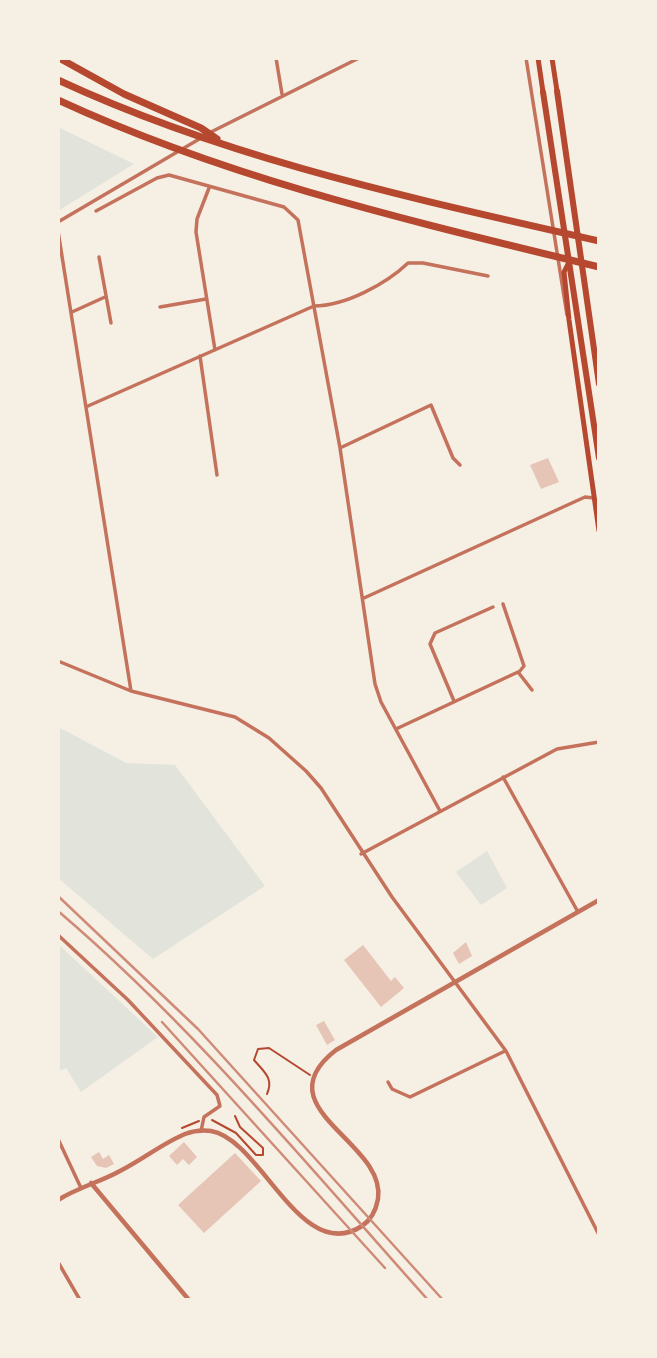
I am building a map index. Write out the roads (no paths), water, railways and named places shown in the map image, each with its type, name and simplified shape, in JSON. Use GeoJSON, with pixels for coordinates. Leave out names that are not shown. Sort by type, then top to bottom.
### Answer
{"type":"FeatureCollection","features":[{"type":"Feature","properties":{"kind":"highway"},"geometry":{"type":"LineString","coordinates":[[59,58],[124,94],[201,128],[227,146]]}},
{"type":"Feature","properties":{"kind":"highway"},"geometry":{"type":"LineString","coordinates":[[58,80],[147,118],[227,146],[396,194],[599,241]]}},
{"type":"Feature","properties":{"kind":"highway"},"geometry":{"type":"LineString","coordinates":[[557,90],[599,384]]}},
{"type":"Feature","properties":{"kind":"highway"},"geometry":{"type":"LineString","coordinates":[[543,92],[569,261],[564,272],[599,458]]}},
{"type":"Feature","properties":{"kind":"highway"},"geometry":{"type":"LineString","coordinates":[[58,100],[137,134],[285,187],[599,267]]}},
{"type":"Feature","properties":{"kind":"main road"},"geometry":{"type":"LineString","coordinates":[[538,58],[543,92]]}},
{"type":"Feature","properties":{"kind":"main road"},"geometry":{"type":"LineString","coordinates":[[552,58],[557,90]]}},
{"type":"Feature","properties":{"kind":"main road"},"geometry":{"type":"LineString","coordinates":[[564,272],[599,531]]}},
{"type":"Feature","properties":{"kind":"street"},"geometry":{"type":"LineString","coordinates":[[276,58],[282,94]]}},
{"type":"Feature","properties":{"kind":"street"},"geometry":{"type":"LineString","coordinates":[[58,222],[231,121],[359,58]]}},
{"type":"Feature","properties":{"kind":"street"},"geometry":{"type":"LineString","coordinates":[[526,58],[550,213],[564,272]]}},
{"type":"Feature","properties":{"kind":"street"},"geometry":{"type":"LineString","coordinates":[[96,211],[157,178],[169,175],[284,208],[293,213],[302,229],[340,448],[375,684],[440,811]]}},
{"type":"Feature","properties":{"kind":"street"},"geometry":{"type":"LineString","coordinates":[[209,187],[195,232],[215,350]]}},
{"type":"Feature","properties":{"kind":"street"},"geometry":{"type":"LineString","coordinates":[[58,231],[88,406],[131,691]]}},
{"type":"Feature","properties":{"kind":"street"},"geometry":{"type":"LineString","coordinates":[[99,257],[111,323]]}},
{"type":"Feature","properties":{"kind":"street"},"geometry":{"type":"LineString","coordinates":[[88,406],[314,306],[328,306],[380,283],[408,263],[422,263],[488,276]]}},
{"type":"Feature","properties":{"kind":"street"},"geometry":{"type":"LineString","coordinates":[[72,312],[106,297]]}},
{"type":"Feature","properties":{"kind":"street"},"geometry":{"type":"LineString","coordinates":[[160,307],[206,299]]}},
{"type":"Feature","properties":{"kind":"street"},"geometry":{"type":"LineString","coordinates":[[200,356],[217,475]]}},
{"type":"Feature","properties":{"kind":"street"},"geometry":{"type":"LineString","coordinates":[[340,448],[431,405],[453,458],[460,465]]}},
{"type":"Feature","properties":{"kind":"street"},"geometry":{"type":"LineString","coordinates":[[364,598],[584,497],[594,498]]}},
{"type":"Feature","properties":{"kind":"street"},"geometry":{"type":"LineString","coordinates":[[396,729],[524,668],[503,604]]}},
{"type":"Feature","properties":{"kind":"street"},"geometry":{"type":"LineString","coordinates":[[454,701],[430,644],[431,638],[435,633],[493,607]]}},
{"type":"Feature","properties":{"kind":"street"},"geometry":{"type":"LineString","coordinates":[[58,661],[131,691],[235,716],[247,722],[313,780],[361,854],[506,1051],[599,1235]]}},
{"type":"Feature","properties":{"kind":"street"},"geometry":{"type":"LineString","coordinates":[[517,672],[532,690]]}},
{"type":"Feature","properties":{"kind":"street"},"geometry":{"type":"LineString","coordinates":[[361,854],[557,749],[599,742]]}},
{"type":"Feature","properties":{"kind":"street"},"geometry":{"type":"LineString","coordinates":[[503,777],[578,912]]}},
{"type":"Feature","properties":{"kind":"street"},"geometry":{"type":"LineString","coordinates":[[58,1200],[119,1172],[179,1137],[201,1131],[215,1132],[230,1140],[304,1217],[322,1230],[339,1233],[355,1230],[369,1220],[379,1191],[374,1175],[318,1109],[313,1096],[314,1076],[323,1061],[336,1049],[599,900]]}},
{"type":"Feature","properties":{"kind":"street"},"geometry":{"type":"LineString","coordinates":[[58,935],[128,1000],[217,1095],[220,1106],[204,1117],[201,1131]]}},
{"type":"Feature","properties":{"kind":"street"},"geometry":{"type":"LineString","coordinates":[[388,1082],[392,1089],[410,1097],[506,1051]]}},
{"type":"Feature","properties":{"kind":"street"},"geometry":{"type":"LineString","coordinates":[[58,1139],[81,1188]]}},
{"type":"Feature","properties":{"kind":"street"},"geometry":{"type":"LineString","coordinates":[[92,1183],[189,1300]]}},
{"type":"Feature","properties":{"kind":"street"},"geometry":{"type":"LineString","coordinates":[[58,1262],[80,1300]]}},
{"type":"Feature","properties":{"kind":"railway"},"geometry":{"type":"LineString","coordinates":[[58,896],[198,1029],[443,1300]]}},
{"type":"Feature","properties":{"kind":"railway"},"geometry":{"type":"LineString","coordinates":[[58,911],[156,1002],[203,1050],[428,1300]]}},
{"type":"Feature","properties":{"kind":"railway"},"geometry":{"type":"LineString","coordinates":[[162,1022],[385,1268]]}}]}
